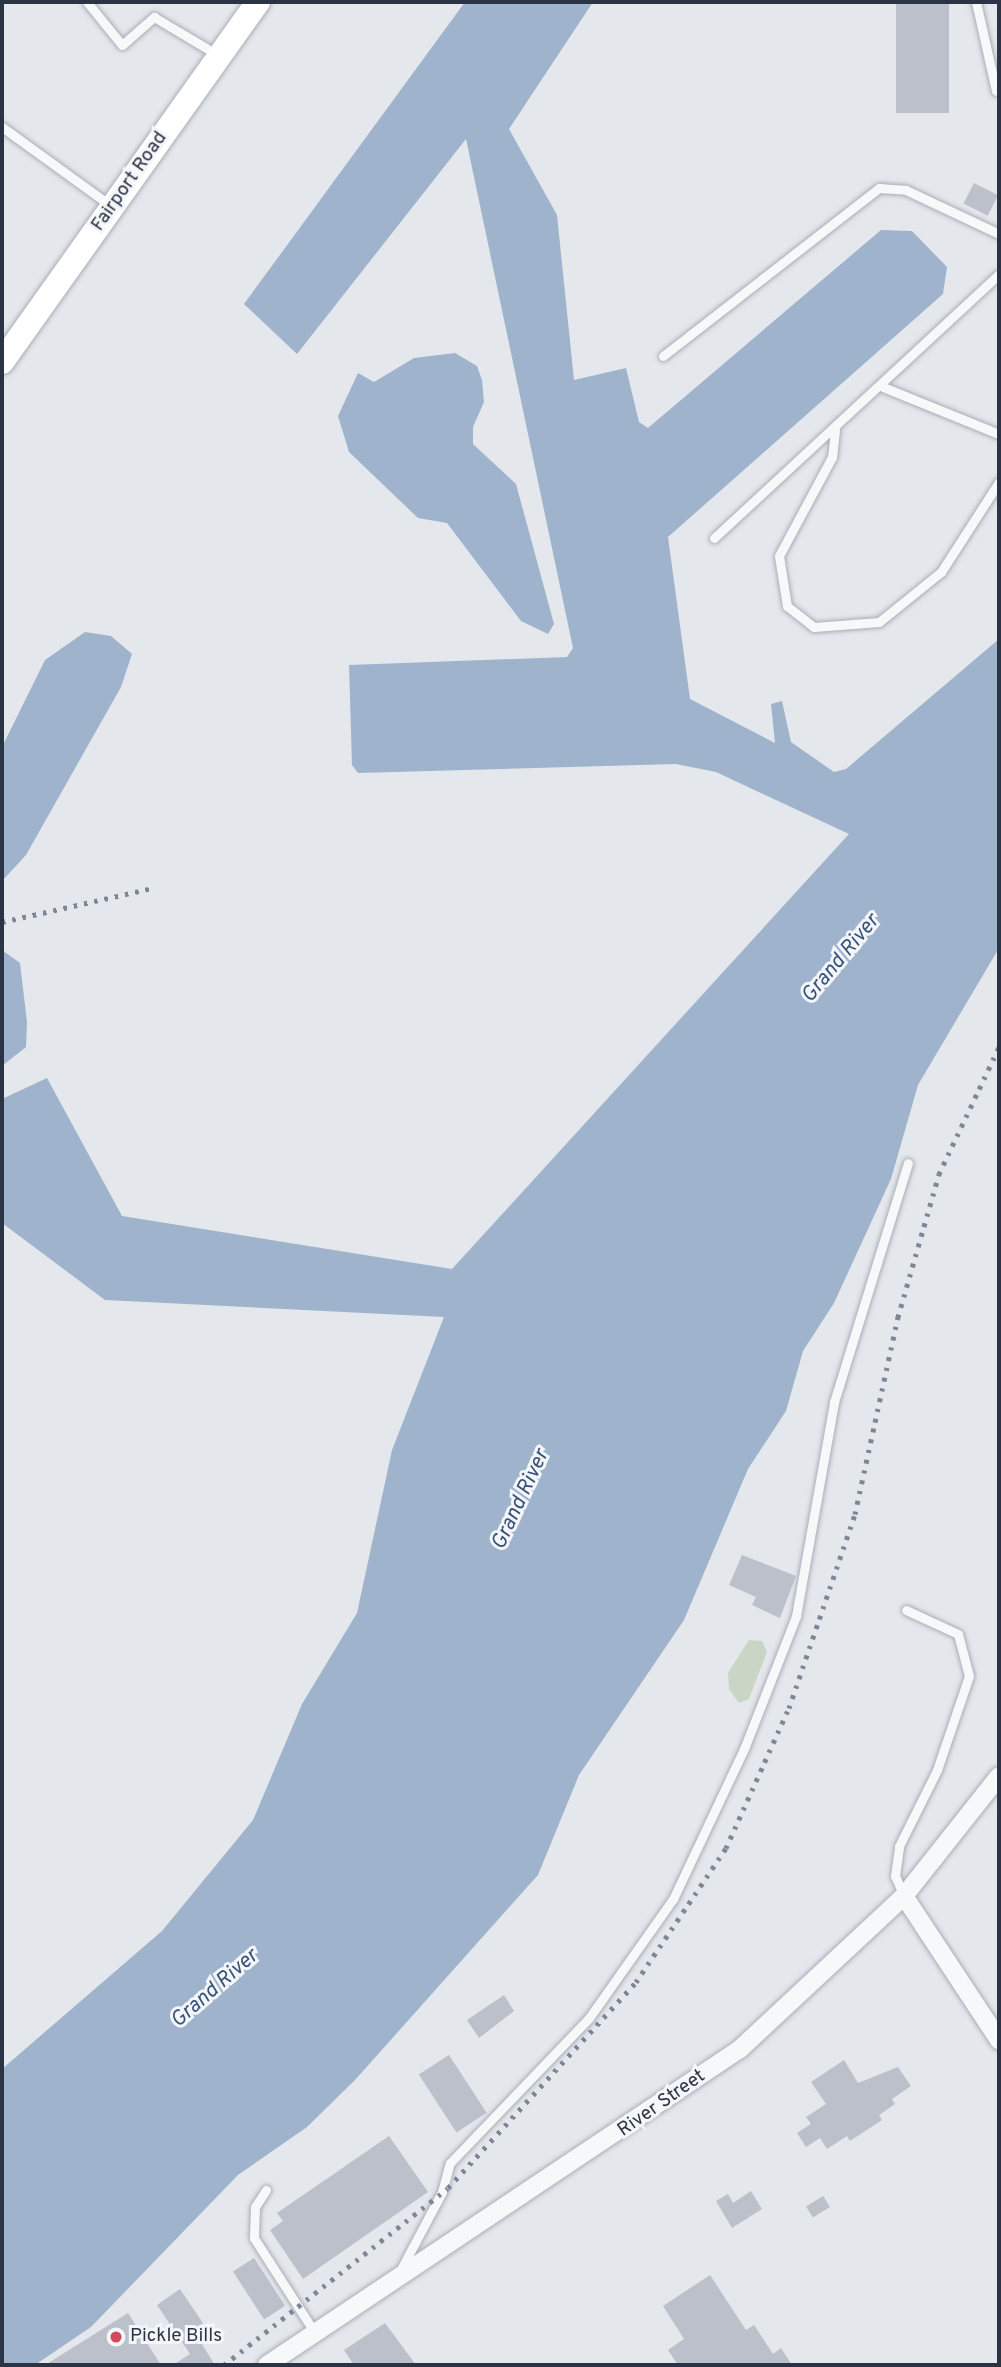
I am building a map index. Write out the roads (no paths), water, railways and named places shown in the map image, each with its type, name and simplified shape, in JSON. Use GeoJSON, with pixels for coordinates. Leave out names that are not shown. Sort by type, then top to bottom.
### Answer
{"type":"FeatureCollection","features":[{"type":"Feature","properties":{"kind":"street","name":"Fairport Road"},"geometry":{"type":"LineString","coordinates":[[2,362],[258,2]]}},
{"type":"Feature","properties":{"kind":"street","name":"River Street"},"geometry":{"type":"LineString","coordinates":[[267,2365],[740,2049],[904,1896],[999,1776]]}},
{"type":"Feature","properties":{"kind":"street"},"geometry":{"type":"LineString","coordinates":[[904,1896],[999,2040]]}},
{"type":"Feature","properties":{"kind":"lane"},"geometry":{"type":"LineString","coordinates":[[87,2],[122,45],[154,17],[220,55]]}},
{"type":"Feature","properties":{"kind":"lane"},"geometry":{"type":"LineString","coordinates":[[976,2],[996,91]]}},
{"type":"Feature","properties":{"kind":"lane"},"geometry":{"type":"LineString","coordinates":[[2,127],[112,207]]}},
{"type":"Feature","properties":{"kind":"lane"},"geometry":{"type":"LineString","coordinates":[[663,356],[879,188],[906,190],[999,233]]}},
{"type":"Feature","properties":{"kind":"lane"},"geometry":{"type":"LineString","coordinates":[[714,538],[883,387],[999,274]]}},
{"type":"Feature","properties":{"kind":"lane"},"geometry":{"type":"LineString","coordinates":[[883,387],[999,434]]}},
{"type":"Feature","properties":{"kind":"lane"},"geometry":{"type":"LineString","coordinates":[[835,430],[832,457],[779,556],[787,606],[814,627],[879,622],[941,572],[999,482]]}},
{"type":"Feature","properties":{"kind":"lane"},"geometry":{"type":"LineString","coordinates":[[394,2281],[442,2192],[450,2163],[589,2018],[673,1899],[727,1786],[796,1616],[834,1402],[908,1163]]}},
{"type":"Feature","properties":{"kind":"lane"},"geometry":{"type":"LineString","coordinates":[[904,1896],[895,1876],[899,1846],[937,1770],[969,1676],[958,1634],[906,1610]]}},
{"type":"Feature","properties":{"kind":"lane"},"geometry":{"type":"LineString","coordinates":[[266,2190],[255,2207],[254,2238],[315,2333]]}},
{"type":"Feature","properties":{"kind":"water","name":"Grand River"},"geometry":{"type":"Polygon","coordinates":[[[465,2],[593,2],[509,129],[557,215],[574,380],[626,368],[639,422],[648,428],[881,230],[912,231],[947,267],[943,294],[668,537],[690,699],[775,743],[771,704],[782,701],[791,742],[834,772],[846,769],[999,639],[999,948],[918,1085],[891,1179],[834,1303],[803,1351],[786,1411],[748,1469],[684,1620],[579,1775],[538,1875],[355,2080],[307,2127],[238,2175],[91,2327],[35,2365],[2,2365],[2,2069],[162,1931],[253,1820],[302,1704],[357,1613],[392,1450],[444,1317],[105,1300],[2,1223],[2,1099],[47,1078],[122,1216],[452,1269],[849,834],[716,772],[676,764],[358,773],[352,765],[349,665],[567,657],[573,648],[466,139],[297,354],[244,304],[465,2]]]}},
{"type":"Feature","properties":{"kind":"water"},"geometry":{"type":"Polygon","coordinates":[[[455,353],[477,366],[482,380],[484,402],[473,427],[473,444],[516,484],[554,624],[548,634],[521,621],[447,523],[418,518],[349,452],[338,416],[358,373],[374,382],[414,358],[455,353]]]}},
{"type":"Feature","properties":{"kind":"water"},"geometry":{"type":"Polygon","coordinates":[[[85,632],[111,636],[132,654],[121,687],[26,855],[2,881],[2,747],[45,660],[85,632]]]}},
{"type":"Feature","properties":{"kind":"water"},"geometry":{"type":"Polygon","coordinates":[[[2,950],[20,963],[27,1022],[26,1047],[2,1066],[2,950]]]}},
{"type":"Feature","properties":{"kind":"railway"},"geometry":{"type":"LineString","coordinates":[[2,922],[153,888]]}},
{"type":"Feature","properties":{"kind":"railway"},"geometry":{"type":"LineString","coordinates":[[224,2365],[448,2188],[636,1982],[726,1848],[789,1708],[855,1514],[898,1317],[939,1174],[999,1047]]}},
{"type":"Feature","properties":{"kind":"place","name":"Pickle Bills"},"geometry":{"type":"Point","coordinates":[116,2337]}}]}
